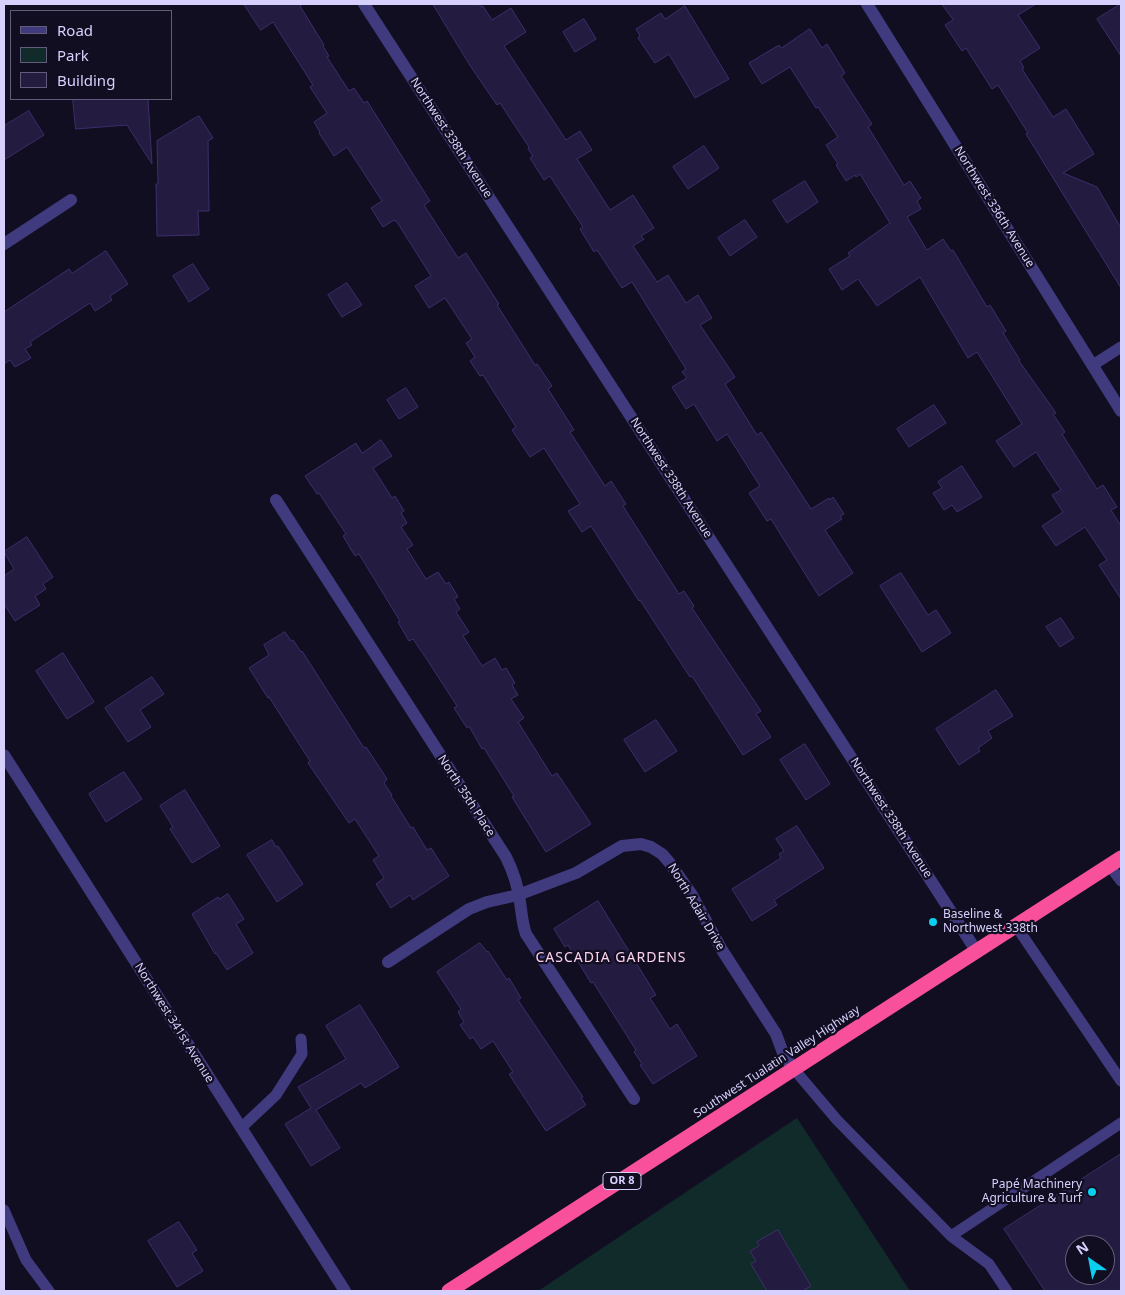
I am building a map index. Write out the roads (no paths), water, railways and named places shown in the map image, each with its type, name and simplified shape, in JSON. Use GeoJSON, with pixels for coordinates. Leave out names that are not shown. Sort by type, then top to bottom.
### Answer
{"type":"FeatureCollection","features":[{"type":"Feature","properties":{"kind":"highway","name":"Southwest Tualatin Valley Highway"},"geometry":{"type":"LineString","coordinates":[[449,1291],[1115,862]]}},
{"type":"Feature","properties":{"kind":"street","name":"Northwest 338th Avenue"},"geometry":{"type":"LineString","coordinates":[[364,4],[977,952]]}},
{"type":"Feature","properties":{"kind":"street","name":"Northwest 336th Avenue"},"geometry":{"type":"LineString","coordinates":[[867,4],[1121,411]]}},
{"type":"Feature","properties":{"kind":"street"},"geometry":{"type":"LineString","coordinates":[[4,244],[71,200]]}},
{"type":"Feature","properties":{"kind":"street","name":"North 35th Place"},"geometry":{"type":"LineString","coordinates":[[276,500],[506,856],[514,873],[520,903],[521,922],[526,934],[634,1099]]}},
{"type":"Feature","properties":{"kind":"street","name":"Northwest 341st Avenue"},"geometry":{"type":"LineString","coordinates":[[4,755],[344,1291]]}},
{"type":"Feature","properties":{"kind":"street","name":"North Adair Drive"},"geometry":{"type":"LineString","coordinates":[[388,962],[469,910],[487,902],[518,895],[576,873],[622,846],[641,844],[651,846],[662,854],[692,896],[722,950],[776,1034],[793,1068]]}},
{"type":"Feature","properties":{"kind":"lane"},"geometry":{"type":"LineString","coordinates":[[1093,365],[1121,347]]}},
{"type":"Feature","properties":{"kind":"lane"},"geometry":{"type":"LineString","coordinates":[[1115,862],[1121,881]]}},
{"type":"Feature","properties":{"kind":"lane"},"geometry":{"type":"LineString","coordinates":[[1016,926],[1121,1081]]}},
{"type":"Feature","properties":{"kind":"lane"},"geometry":{"type":"LineString","coordinates":[[241,1128],[276,1095],[302,1054],[301,1039]]}},
{"type":"Feature","properties":{"kind":"lane"},"geometry":{"type":"LineString","coordinates":[[793,1068],[837,1120],[951,1236],[989,1264],[1007,1291]]}},
{"type":"Feature","properties":{"kind":"lane"},"geometry":{"type":"LineString","coordinates":[[951,1236],[1121,1123]]}},
{"type":"Feature","properties":{"kind":"lane"},"geometry":{"type":"LineString","coordinates":[[4,1210],[26,1260],[49,1291]]}},
{"type":"Feature","properties":{"kind":"place","name":"Baseline & Northwest 338th"},"geometry":{"type":"Point","coordinates":[933,922]}},
{"type":"Feature","properties":{"kind":"place","name":"Papé Machinery Agriculture & Turf"},"geometry":{"type":"Point","coordinates":[1092,1192]}},
{"type":"Feature","properties":{"kind":"district","name":"CASCADIA GARDENS"},"geometry":{"type":"Point","coordinates":[611,958]}}]}
